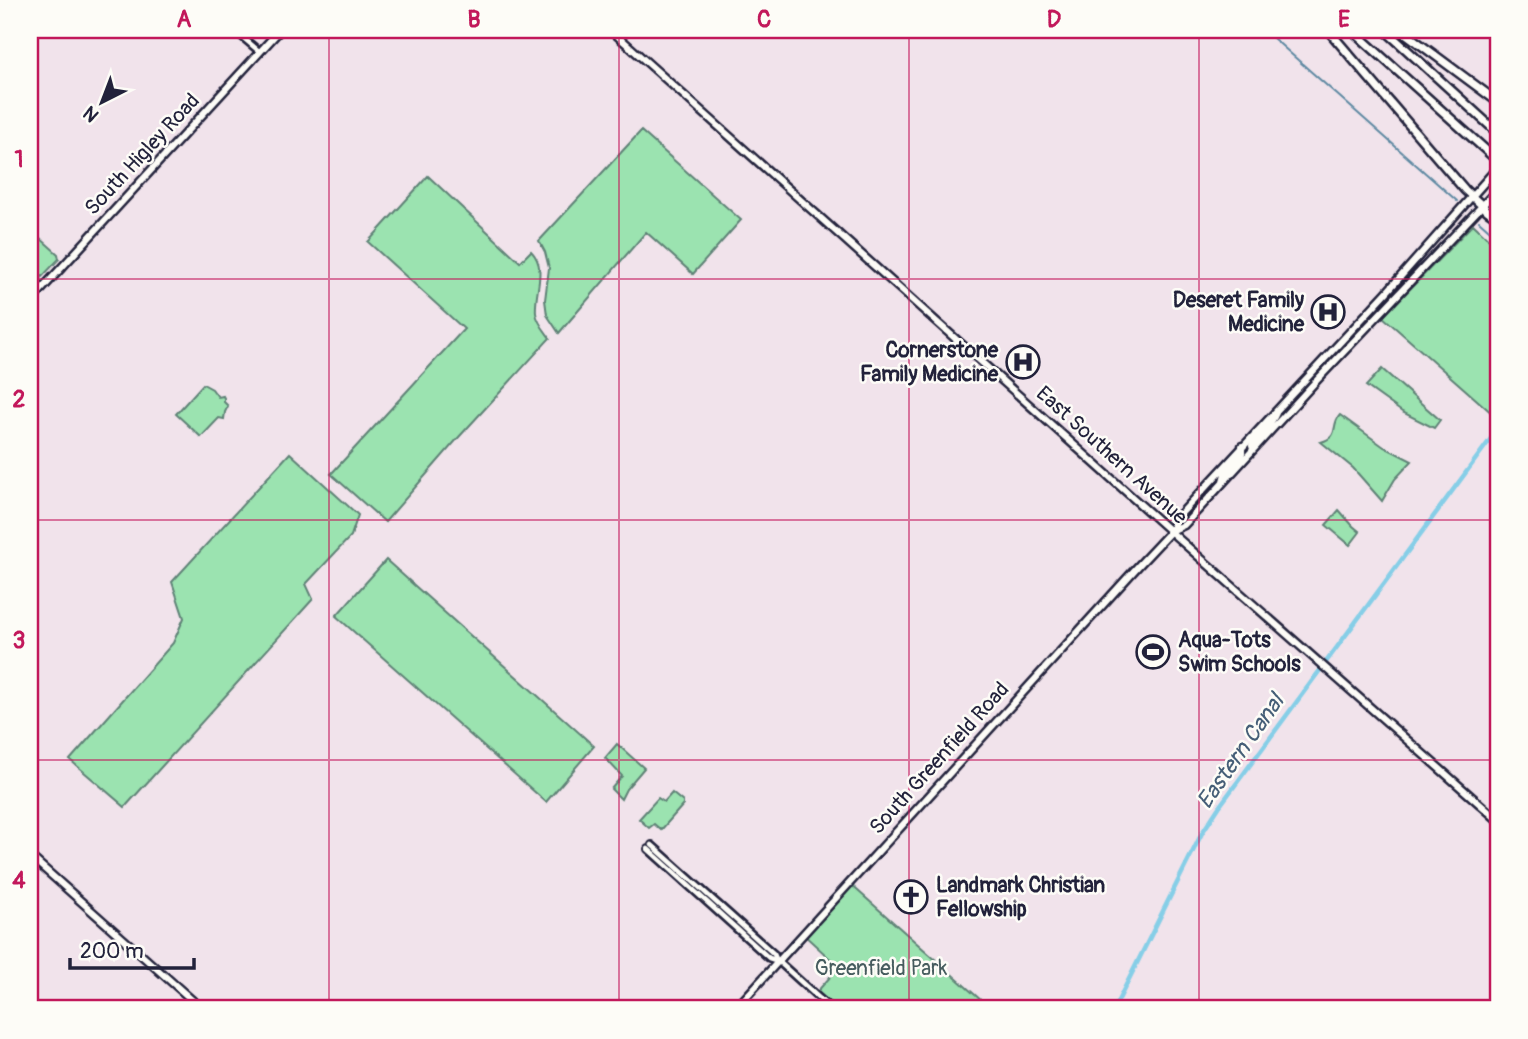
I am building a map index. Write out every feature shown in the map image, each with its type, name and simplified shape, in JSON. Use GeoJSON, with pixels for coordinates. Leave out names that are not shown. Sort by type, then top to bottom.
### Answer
{"type":"FeatureCollection","features":[{"type":"Feature","properties":{"kind":"highway"},"geometry":{"type":"LineString","coordinates":[[1328,30],[1472,196],[1498,218]]}},
{"type":"Feature","properties":{"kind":"highway"},"geometry":{"type":"LineString","coordinates":[[1352,30],[1497,160]]}},
{"type":"Feature","properties":{"kind":"highway"},"geometry":{"type":"LineString","coordinates":[[1385,30],[1498,133]]}},
{"type":"Feature","properties":{"kind":"highway"},"geometry":{"type":"LineString","coordinates":[[1401,30],[1498,102]]}},
{"type":"Feature","properties":{"kind":"main road","name":"South Higley Road"},"geometry":{"type":"LineString","coordinates":[[30,302],[280,30]]}},
{"type":"Feature","properties":{"kind":"main road","name":"East Southern Avenue"},"geometry":{"type":"LineString","coordinates":[[611,30],[1498,820]]}},
{"type":"Feature","properties":{"kind":"main road","name":"South Greenfield Road"},"geometry":{"type":"LineString","coordinates":[[734,1009],[1171,531],[1176,519],[1386,293],[1498,167]]}},
{"type":"Feature","properties":{"kind":"main road","name":"South Greenfield Road"},"geometry":{"type":"LineString","coordinates":[[1171,531],[1184,525],[1498,189]]}},
{"type":"Feature","properties":{"kind":"main road"},"geometry":{"type":"LineString","coordinates":[[1253,449],[1254,441],[1274,419],[1278,408]]}},
{"type":"Feature","properties":{"kind":"main road"},"geometry":{"type":"LineString","coordinates":[[1223,482],[1224,474],[1242,453],[1242,446]]}},
{"type":"Feature","properties":{"kind":"main road"},"geometry":{"type":"LineString","coordinates":[[30,856],[202,1009]]}},
{"type":"Feature","properties":{"kind":"street"},"geometry":{"type":"LineString","coordinates":[[228,30],[260,52]]}},
{"type":"Feature","properties":{"kind":"street"},"geometry":{"type":"LineString","coordinates":[[650,847],[774,954],[778,961],[831,1009]]}},
{"type":"Feature","properties":{"kind":"green space"},"geometry":{"type":"Polygon","coordinates":[[[641,131],[741,220],[693,274],[646,232],[559,333],[547,315],[545,300],[549,268],[539,241],[641,131]]]}},
{"type":"Feature","properties":{"kind":"green space"},"geometry":{"type":"Polygon","coordinates":[[[428,176],[520,262],[531,251],[539,265],[540,273],[537,316],[550,338],[385,522],[331,474],[464,329],[368,242],[428,176]]]}},
{"type":"Feature","properties":{"kind":"green space"},"geometry":{"type":"Polygon","coordinates":[[[1473,224],[1498,248],[1498,409],[1494,415],[1383,317],[1473,224]]]}},
{"type":"Feature","properties":{"kind":"green space"},"geometry":{"type":"Polygon","coordinates":[[[30,229],[58,254],[59,259],[39,280],[30,278],[30,229]]]}},
{"type":"Feature","properties":{"kind":"green space"},"geometry":{"type":"Polygon","coordinates":[[[1382,369],[1440,420],[1434,428],[1402,412],[1366,386],[1382,369]]]}},
{"type":"Feature","properties":{"kind":"green space"},"geometry":{"type":"Polygon","coordinates":[[[203,384],[212,389],[218,397],[223,396],[228,406],[224,419],[219,418],[201,437],[176,414],[203,384]]]}},
{"type":"Feature","properties":{"kind":"green space"},"geometry":{"type":"Polygon","coordinates":[[[1340,415],[1384,447],[1412,461],[1395,479],[1382,501],[1353,468],[1321,442],[1331,437],[1340,415]]]}},
{"type":"Feature","properties":{"kind":"green space"},"geometry":{"type":"Polygon","coordinates":[[[290,453],[358,515],[351,536],[306,584],[313,599],[125,807],[70,760],[173,643],[184,618],[172,582],[290,453]]]}},
{"type":"Feature","properties":{"kind":"green space"},"geometry":{"type":"Polygon","coordinates":[[[1339,510],[1360,532],[1350,545],[1326,525],[1339,510]]]}},
{"type":"Feature","properties":{"kind":"green space"},"geometry":{"type":"Polygon","coordinates":[[[386,560],[594,746],[546,802],[336,616],[386,560]]]}},
{"type":"Feature","properties":{"kind":"green space"},"geometry":{"type":"Polygon","coordinates":[[[617,744],[644,768],[621,799],[611,789],[622,776],[605,758],[617,744]]]}},
{"type":"Feature","properties":{"kind":"green space"},"geometry":{"type":"Polygon","coordinates":[[[672,793],[683,805],[661,830],[654,824],[649,828],[639,819],[658,798],[664,802],[672,793]]]}},
{"type":"Feature","properties":{"kind":"green space","name":"Greenfield Park"},"geometry":{"type":"Polygon","coordinates":[[[849,883],[991,1009],[831,1009],[815,994],[839,967],[803,934],[849,883]]]}},
{"type":"Feature","properties":{"kind":"waterway"},"geometry":{"type":"LineString","coordinates":[[1264,30],[1457,201]]}},
{"type":"Feature","properties":{"kind":"waterway"},"geometry":{"type":"LineString","coordinates":[[1479,221],[1498,238]]}},
{"type":"Feature","properties":{"kind":"waterway","name":"Eastern Canal"},"geometry":{"type":"LineString","coordinates":[[1114,1009],[1202,833],[1219,807],[1498,429]]}},
{"type":"Feature","properties":{"kind":"place","name":"Deseret Family Medicine"},"geometry":{"type":"Point","coordinates":[1328,312]}},
{"type":"Feature","properties":{"kind":"place","name":"Cornerstone Family Medicine"},"geometry":{"type":"Point","coordinates":[1023,362]}},
{"type":"Feature","properties":{"kind":"place","name":"Aqua-Tots Swim Schools"},"geometry":{"type":"Point","coordinates":[1153,652]}},
{"type":"Feature","properties":{"kind":"place","name":"Landmark Christian Fellowship"},"geometry":{"type":"Point","coordinates":[911,897]}}]}
